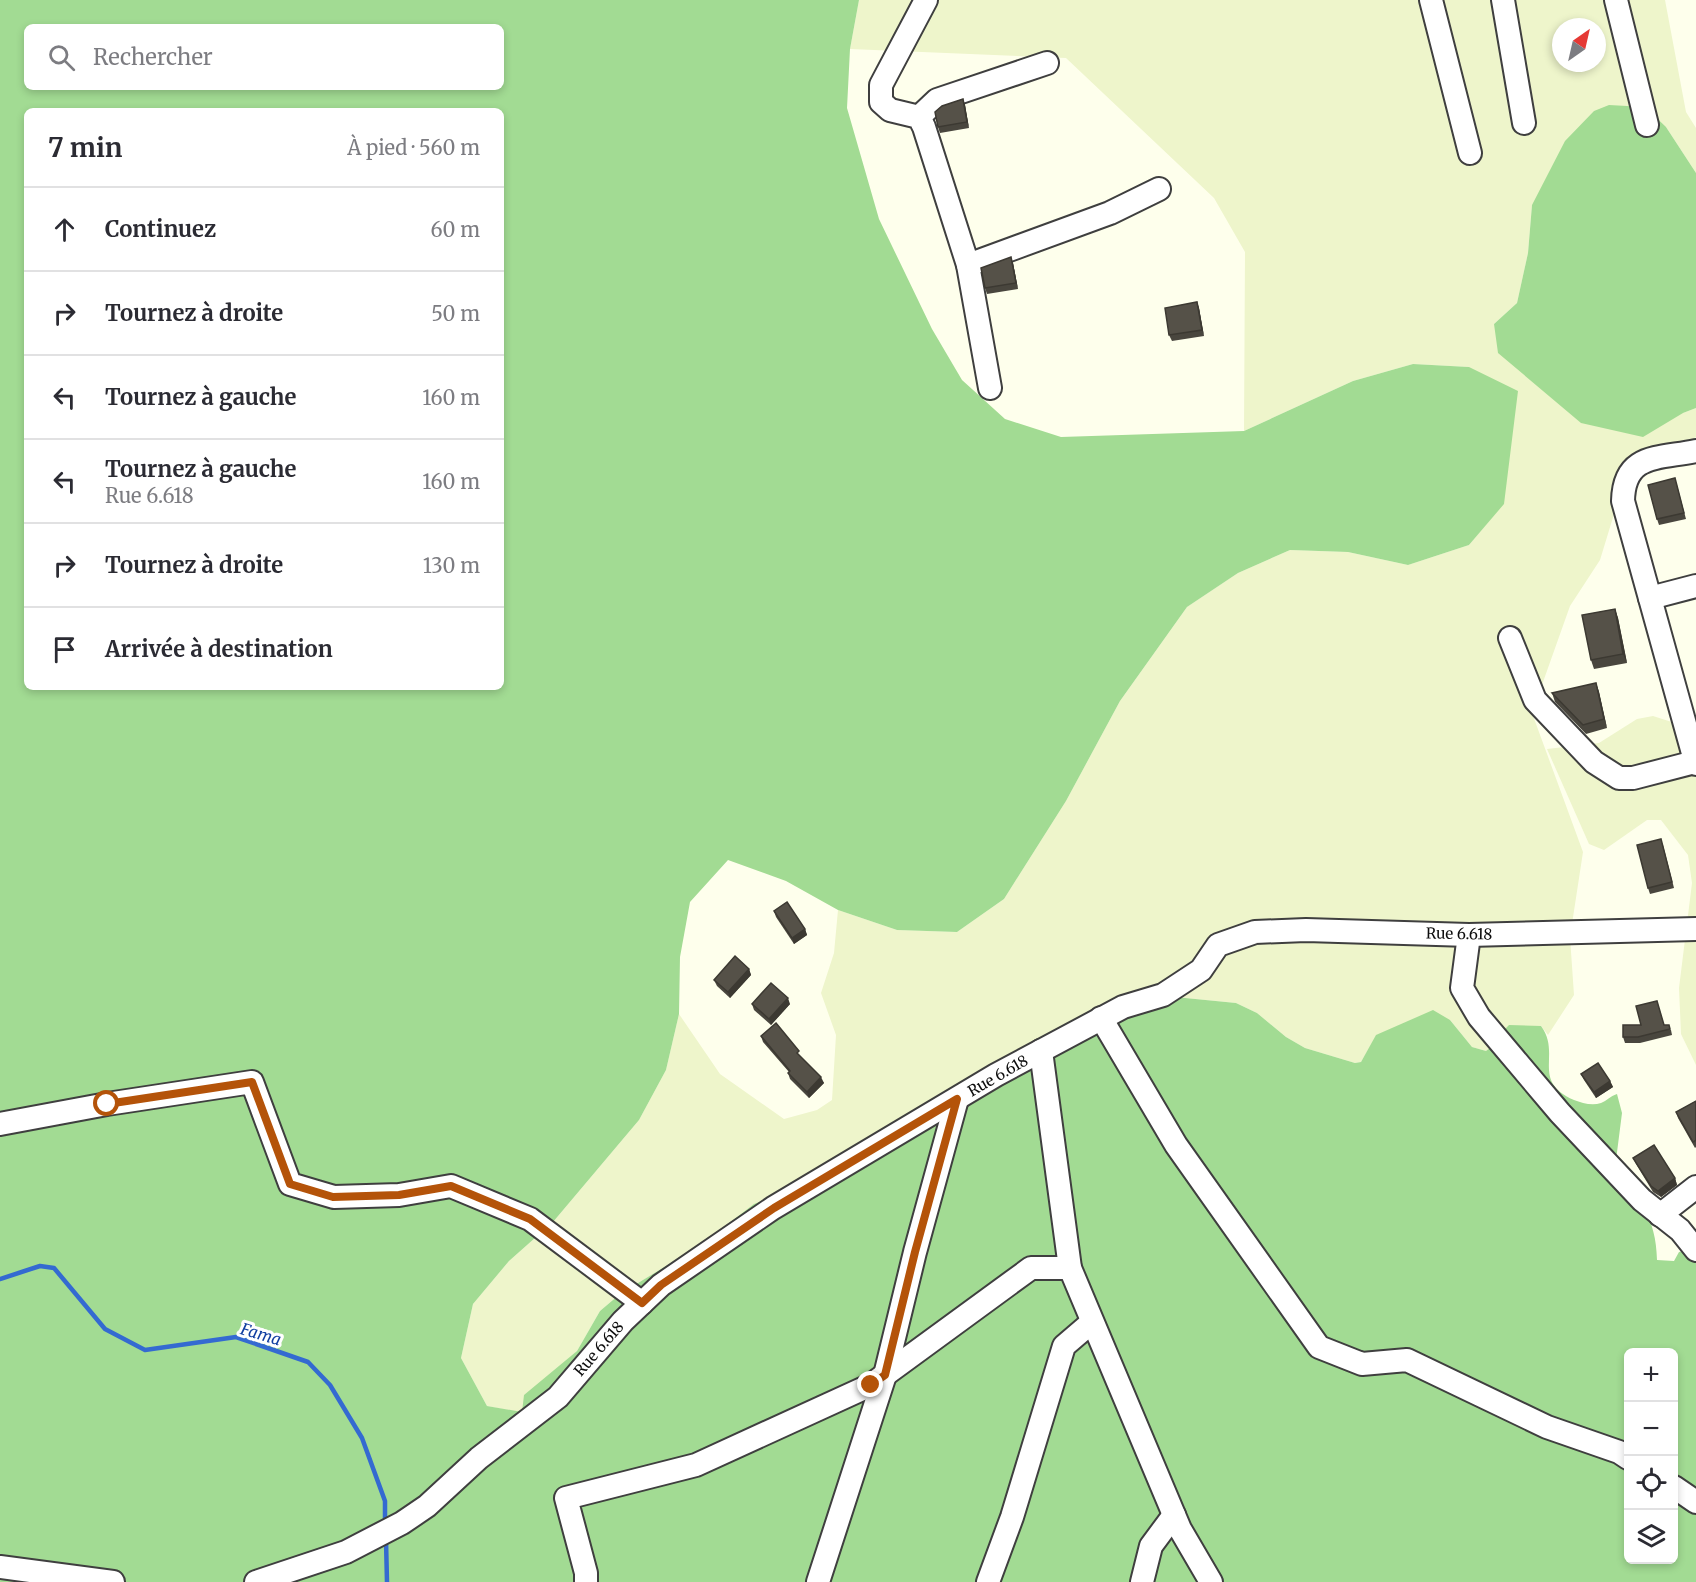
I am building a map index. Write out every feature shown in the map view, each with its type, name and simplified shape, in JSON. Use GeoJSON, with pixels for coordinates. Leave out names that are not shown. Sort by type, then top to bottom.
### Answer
{"type":"FeatureCollection","features":[{"type":"Feature","properties":{"kind":"street"},"geometry":{"type":"LineString","coordinates":[[919,117],[890,110],[881,102],[881,86],[926,0]]}},
{"type":"Feature","properties":{"kind":"street"},"geometry":{"type":"LineString","coordinates":[[1431,0],[1470,153]]}},
{"type":"Feature","properties":{"kind":"street"},"geometry":{"type":"LineString","coordinates":[[1503,0],[1524,123]]}},
{"type":"Feature","properties":{"kind":"street"},"geometry":{"type":"LineString","coordinates":[[1616,0],[1647,126]]}},
{"type":"Feature","properties":{"kind":"street"},"geometry":{"type":"LineString","coordinates":[[919,117],[937,100],[1047,63]]}},
{"type":"Feature","properties":{"kind":"street"},"geometry":{"type":"LineString","coordinates":[[919,117],[968,265],[990,388]]}},
{"type":"Feature","properties":{"kind":"street"},"geometry":{"type":"LineString","coordinates":[[968,265],[1110,213],[1159,189]]}},
{"type":"Feature","properties":{"kind":"street"},"geometry":{"type":"LineString","coordinates":[[1510,638],[1535,700],[1594,762],[1619,778],[1633,778],[1696,763],[1623,501],[1623,484],[1631,468],[1643,462],[1696,451]]}},
{"type":"Feature","properties":{"kind":"street"},"geometry":{"type":"LineString","coordinates":[[1650,598],[1696,586]]}},
{"type":"Feature","properties":{"kind":"street","name":"Rue 6.618"},"geometry":{"type":"LineString","coordinates":[[256,1582],[346,1552],[402,1523],[427,1506],[479,1458],[558,1397],[623,1321],[661,1285],[774,1208],[957,1099],[1101,1018],[1123,1007],[1163,995],[1202,970],[1218,945],[1255,932],[1305,930],[1469,935],[1696,929]]}},
{"type":"Feature","properties":{"kind":"street"},"geometry":{"type":"LineString","coordinates":[[1469,935],[1462,988],[1479,1017],[1560,1113],[1642,1200],[1680,1230],[1696,1250]]}},
{"type":"Feature","properties":{"kind":"street"},"geometry":{"type":"LineString","coordinates":[[1101,1018],[1176,1145],[1319,1347],[1362,1364],[1407,1360],[1546,1427],[1626,1456]]}},
{"type":"Feature","properties":{"kind":"street"},"geometry":{"type":"LineString","coordinates":[[1041,1051],[1070,1268],[1174,1515],[1211,1582]]}},
{"type":"Feature","properties":{"kind":"street"},"geometry":{"type":"LineString","coordinates":[[0,1124],[107,1104],[252,1082],[290,1184],[333,1197],[399,1195],[451,1186],[530,1219],[642,1303]]}},
{"type":"Feature","properties":{"kind":"street"},"geometry":{"type":"LineString","coordinates":[[818,1582],[885,1375],[915,1252],[957,1099]]}},
{"type":"Feature","properties":{"kind":"street"},"geometry":{"type":"LineString","coordinates":[[1660,1215],[1696,1187]]}},
{"type":"Feature","properties":{"kind":"street"},"geometry":{"type":"LineString","coordinates":[[586,1582],[586,1574],[566,1498],[696,1465],[871,1385],[1031,1268],[1070,1268]]}},
{"type":"Feature","properties":{"kind":"street"},"geometry":{"type":"LineString","coordinates":[[988,1582],[1012,1517],[1064,1346],[1092,1322]]}},
{"type":"Feature","properties":{"kind":"street"},"geometry":{"type":"LineString","coordinates":[[1678,1490],[1696,1502]]}},
{"type":"Feature","properties":{"kind":"street"},"geometry":{"type":"LineString","coordinates":[[1142,1582],[1151,1546],[1174,1515]]}},
{"type":"Feature","properties":{"kind":"street"},"geometry":{"type":"LineString","coordinates":[[0,1567],[113,1582]]}},
{"type":"Feature","properties":{"kind":"green space"},"geometry":{"type":"Polygon","coordinates":[[[0,0],[859,0],[850,49],[847,108],[879,219],[932,329],[962,380],[1005,419],[1061,437],[1244,431],[1353,381],[1413,364],[1469,367],[1518,391],[1504,504],[1469,545],[1408,565],[1348,552],[1290,550],[1238,573],[1187,607],[1120,701],[1066,801],[1004,899],[957,932],[897,930],[838,910],[786,881],[728,860],[690,902],[680,957],[679,1014],[666,1070],[639,1120],[553,1222],[509,1261],[473,1304],[461,1358],[487,1406],[522,1412],[524,1395],[577,1351],[600,1311],[620,1294],[702,1244],[754,1204],[800,1187],[1116,1019],[1175,997],[1236,1003],[1257,1013],[1286,1037],[1305,1048],[1355,1063],[1361,1062],[1376,1035],[1433,1010],[1450,1020],[1472,1047],[1486,1051],[1509,1025],[1541,1026],[1547,1036],[1549,1047],[1550,1076],[1553,1084],[1561,1093],[1574,1100],[1591,1104],[1601,1103],[1617,1094],[1622,1113],[1615,1168],[1645,1210],[1654,1232],[1657,1260],[1674,1261],[1679,1252],[1696,1248],[1696,1582],[0,1582],[0,0]]]}},
{"type":"Feature","properties":{"kind":"green space"},"geometry":{"type":"Polygon","coordinates":[[[859,0],[1665,0],[1686,112],[1696,128],[1696,173],[1666,127],[1532,205],[1528,253],[1517,303],[1494,324],[1683,413],[1696,408],[1696,437],[1625,478],[1600,560],[1570,606],[1532,713],[1583,852],[1570,937],[1574,995],[1548,1035],[1541,1026],[1486,1051],[1472,1047],[1450,1020],[1377,1035],[1361,1062],[1355,1063],[1305,1048],[1286,1037],[1257,1013],[1236,1003],[1175,997],[702,1244],[620,1294],[600,1311],[577,1351],[558,1368],[523,1413],[487,1406],[461,1358],[473,1304],[509,1261],[553,1222],[639,1120],[666,1070],[679,1014],[720,1074],[784,1119],[817,1110],[832,1100],[836,1035],[821,993],[834,953],[838,910],[897,930],[957,932],[1004,899],[1066,801],[1120,701],[1187,607],[1238,573],[1290,550],[1348,552],[1408,565],[1469,545],[1504,503],[1469,367],[1413,364],[1353,381],[1244,431],[1245,252],[1214,198],[1066,58],[850,49],[859,0]]]}},
{"type":"Feature","properties":{"kind":"green space"},"geometry":{"type":"Polygon","coordinates":[[[1609,105],[1645,107],[1666,127],[1696,173],[1696,408],[1683,413],[1643,437],[1581,423],[1498,353],[1494,324],[1517,303],[1528,253],[1532,205],[1565,141],[1594,111],[1609,105]]]}},
{"type":"Feature","properties":{"kind":"green space"},"geometry":{"type":"Polygon","coordinates":[[[1653,716],[1681,725],[1696,734],[1696,1065],[1681,1034],[1679,988],[1692,883],[1688,855],[1661,820],[1647,820],[1604,850],[1589,844],[1547,749],[1599,743],[1637,719],[1653,716]]]}},
{"type":"Feature","properties":{"kind":"building"},"geometry":{"type":"Polygon","coordinates":[[[963,99],[967,122],[938,127],[935,112],[942,106],[963,99]]]}},
{"type":"Feature","properties":{"kind":"building"},"geometry":{"type":"Polygon","coordinates":[[[1011,257],[1016,283],[985,288],[981,268],[1011,257]]]}},
{"type":"Feature","properties":{"kind":"building"},"geometry":{"type":"Polygon","coordinates":[[[1197,302],[1202,330],[1169,335],[1165,308],[1197,302]]]}},
{"type":"Feature","properties":{"kind":"building"},"geometry":{"type":"Polygon","coordinates":[[[1675,478],[1684,513],[1657,519],[1648,485],[1675,478]]]}},
{"type":"Feature","properties":{"kind":"building"},"geometry":{"type":"Polygon","coordinates":[[[1615,609],[1623,654],[1591,660],[1582,615],[1615,609]]]}},
{"type":"Feature","properties":{"kind":"building"},"geometry":{"type":"Polygon","coordinates":[[[1596,683],[1604,719],[1583,725],[1552,693],[1596,683]]]}},
{"type":"Feature","properties":{"kind":"building"},"geometry":{"type":"Polygon","coordinates":[[[1661,839],[1672,882],[1648,888],[1637,845],[1661,839]]]}},
{"type":"Feature","properties":{"kind":"building"},"geometry":{"type":"Polygon","coordinates":[[[787,902],[805,929],[792,938],[774,911],[787,902]]]}},
{"type":"Feature","properties":{"kind":"building"},"geometry":{"type":"Polygon","coordinates":[[[735,956],[749,969],[728,992],[714,980],[735,956]]]}},
{"type":"Feature","properties":{"kind":"building"},"geometry":{"type":"Polygon","coordinates":[[[771,983],[788,998],[769,1019],[752,1004],[771,983]]]}},
{"type":"Feature","properties":{"kind":"building"},"geometry":{"type":"Polygon","coordinates":[[[1657,1001],[1664,1025],[1669,1025],[1670,1029],[1638,1037],[1623,1037],[1623,1025],[1641,1025],[1636,1006],[1657,1001]]]}},
{"type":"Feature","properties":{"kind":"building"},"geometry":{"type":"Polygon","coordinates":[[[776,1023],[799,1051],[797,1053],[821,1077],[807,1092],[788,1073],[790,1071],[761,1036],[776,1023]]]}},
{"type":"Feature","properties":{"kind":"building"},"geometry":{"type":"Polygon","coordinates":[[[1598,1063],[1610,1081],[1594,1092],[1581,1074],[1598,1063]]]}},
{"type":"Feature","properties":{"kind":"building"},"geometry":{"type":"Polygon","coordinates":[[[1696,1101],[1696,1140],[1693,1142],[1676,1112],[1696,1101]]]}},
{"type":"Feature","properties":{"kind":"building"},"geometry":{"type":"Polygon","coordinates":[[[1654,1145],[1675,1178],[1658,1191],[1651,1186],[1633,1158],[1654,1145]]]}},
{"type":"Feature","properties":{"kind":"waterway","name":"Fama"},"geometry":{"type":"LineString","coordinates":[[0,1279],[40,1266],[54,1268],[105,1329],[145,1350],[236,1337],[308,1362],[330,1385],[362,1438],[385,1501],[385,1523]]}},
{"type":"Feature","properties":{"kind":"waterway","name":"Fama"},"geometry":{"type":"LineString","coordinates":[[386,1540],[387,1582]]}},
{"type":"Feature","properties":{"kind":"route"},"geometry":{"type":"LineString","coordinates":[[107,1104],[252,1082],[290,1184],[333,1197],[399,1195],[451,1186],[530,1219],[642,1303],[661,1285],[774,1208],[957,1099],[915,1252],[885,1375],[871,1385]]}}]}
